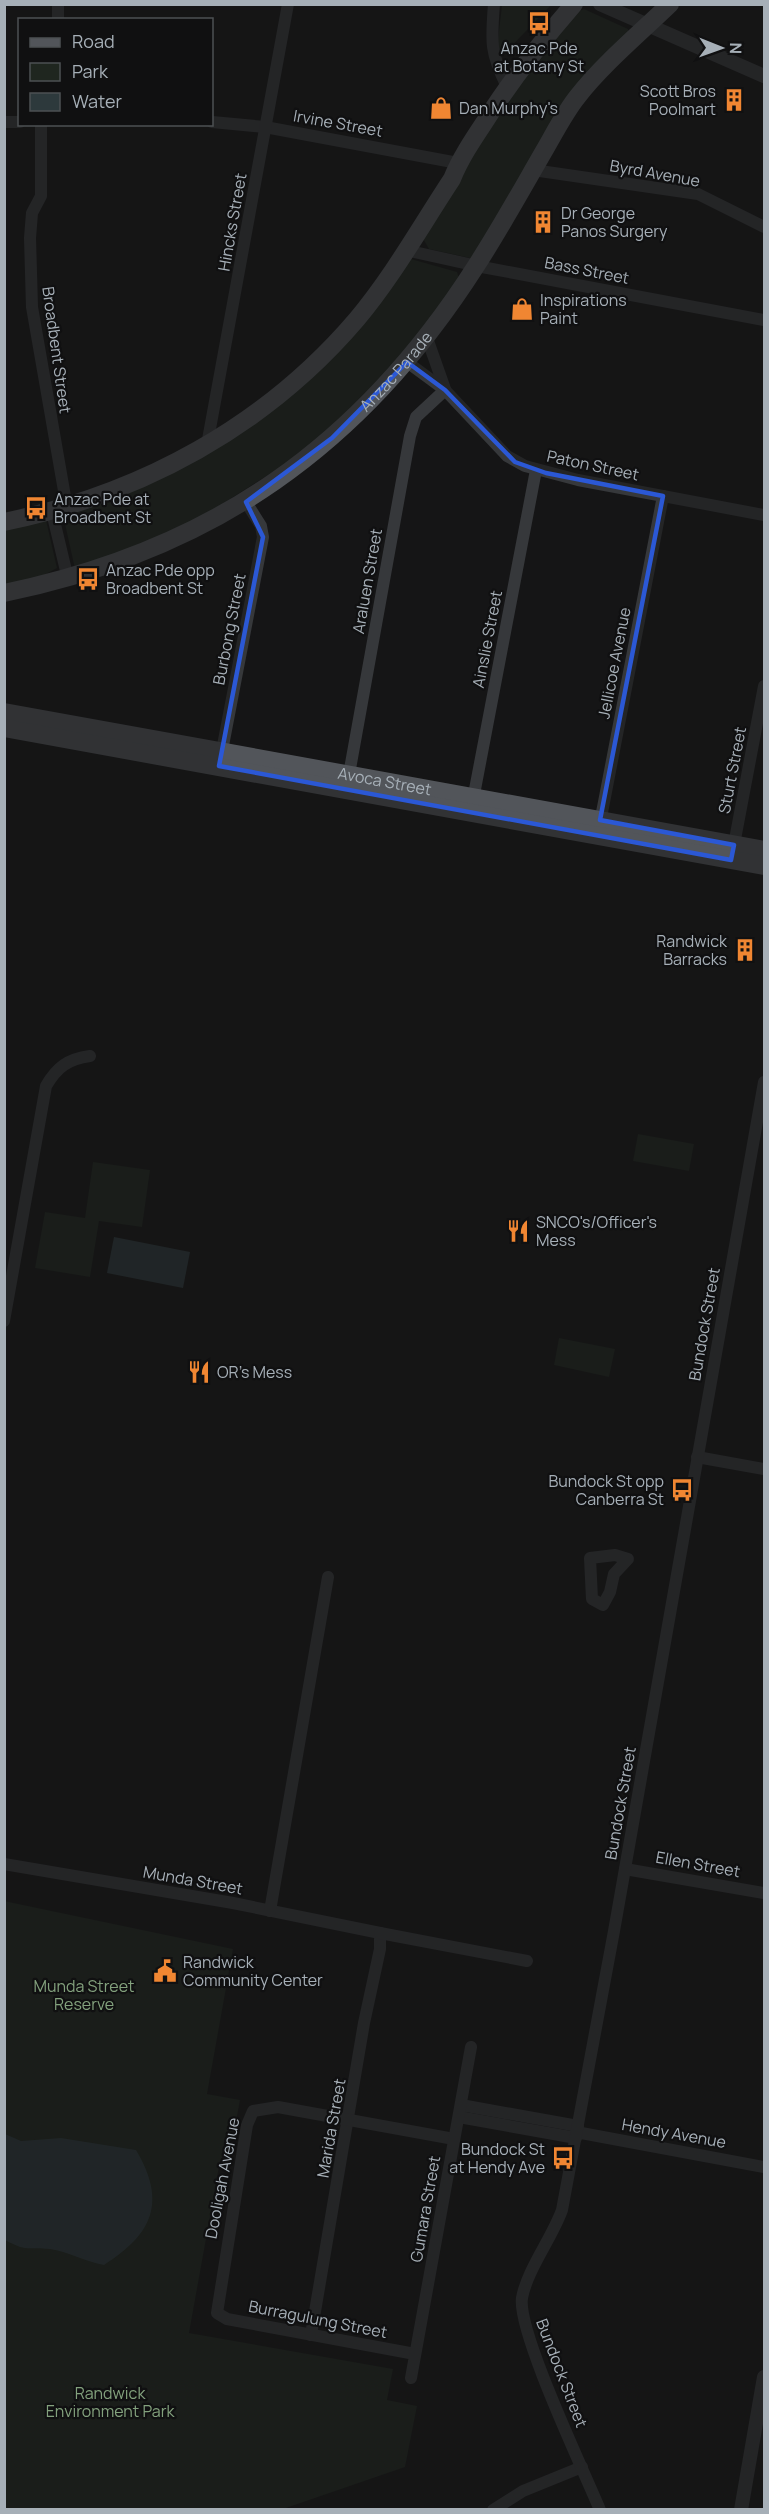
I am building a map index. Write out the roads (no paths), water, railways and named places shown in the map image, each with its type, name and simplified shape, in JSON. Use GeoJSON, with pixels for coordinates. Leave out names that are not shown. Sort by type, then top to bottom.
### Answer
{"type":"FeatureCollection","features":[{"type":"Feature","properties":{"kind":"main road"},"geometry":{"type":"LineString","coordinates":[[4,522],[59,510],[132,484],[207,445],[264,407],[322,357],[372,300],[452,179],[458,163],[507,87],[547,34],[574,4]]}},
{"type":"Feature","properties":{"kind":"main road","name":"Anzac Parade"},"geometry":{"type":"LineString","coordinates":[[4,593],[68,579],[170,543],[246,502],[332,438],[407,362],[427,338],[476,266],[578,95],[670,4]]}},
{"type":"Feature","properties":{"kind":"main road","name":"Avoca Street"},"geometry":{"type":"LineString","coordinates":[[4,712],[221,759],[733,853],[765,866]]}},
{"type":"Feature","properties":{"kind":"main road","name":"Avoca Street"},"geometry":{"type":"LineString","coordinates":[[4,728],[221,759]]}},
{"type":"Feature","properties":{"kind":"main road","name":"Avoca Street"},"geometry":{"type":"LineString","coordinates":[[733,853],[765,850]]}},
{"type":"Feature","properties":{"kind":"street","name":"Hincks Street"},"geometry":{"type":"LineString","coordinates":[[207,445],[288,4]]}},
{"type":"Feature","properties":{"kind":"street"},"geometry":{"type":"LineString","coordinates":[[494,4],[490,43],[494,60],[507,87]]}},
{"type":"Feature","properties":{"kind":"street"},"geometry":{"type":"LineString","coordinates":[[600,4],[765,76]]}},
{"type":"Feature","properties":{"kind":"street","name":"Irvine Street"},"geometry":{"type":"LineString","coordinates":[[213,122],[265,127],[458,163]]}},
{"type":"Feature","properties":{"kind":"street","name":"Broadbent Street"},"geometry":{"type":"LineString","coordinates":[[41,126],[41,196],[32,213],[30,238],[32,307],[68,579]]}},
{"type":"Feature","properties":{"kind":"street","name":"Byrd Avenue"},"geometry":{"type":"LineString","coordinates":[[533,170],[698,194],[765,227]]}},
{"type":"Feature","properties":{"kind":"street","name":"Bass Street"},"geometry":{"type":"LineString","coordinates":[[405,250],[476,266],[765,320]]}},
{"type":"Feature","properties":{"kind":"street","name":"Paton Street"},"geometry":{"type":"LineString","coordinates":[[427,338],[445,390]]}},
{"type":"Feature","properties":{"kind":"street","name":"Paton Street"},"geometry":{"type":"LineString","coordinates":[[407,362],[445,390],[507,456],[536,470],[765,515]]}},
{"type":"Feature","properties":{"kind":"street","name":"Araluen Street"},"geometry":{"type":"LineString","coordinates":[[347,783],[410,436],[416,417],[445,390]]}},
{"type":"Feature","properties":{"kind":"street","name":"Ainslie Street"},"geometry":{"type":"LineString","coordinates":[[472,805],[536,470]]}},
{"type":"Feature","properties":{"kind":"street","name":"Jellicoe Avenue"},"geometry":{"type":"LineString","coordinates":[[599,828],[663,496]]}},
{"type":"Feature","properties":{"kind":"street","name":"Burbong Street"},"geometry":{"type":"LineString","coordinates":[[221,759],[263,537],[261,525],[246,502]]}},
{"type":"Feature","properties":{"kind":"street","name":"Sturt Street"},"geometry":{"type":"LineString","coordinates":[[733,853],[764,694]]}},
{"type":"Feature","properties":{"kind":"street"},"geometry":{"type":"LineString","coordinates":[[4,1321],[46,1086],[57,1069],[64,1063],[90,1056]]}},
{"type":"Feature","properties":{"kind":"street","name":"Bundock Street"},"geometry":{"type":"LineString","coordinates":[[600,2510],[529,2338],[521,2306],[525,2288],[555,2229],[562,2210],[765,1082]]}},
{"type":"Feature","properties":{"kind":"street"},"geometry":{"type":"LineString","coordinates":[[698,1457],[765,1469]]}},
{"type":"Feature","properties":{"kind":"street"},"geometry":{"type":"LineString","coordinates":[[270,1911],[328,1577]]}},
{"type":"Feature","properties":{"kind":"street","name":"Munda Street"},"geometry":{"type":"LineString","coordinates":[[4,1864],[270,1911],[527,1961]]}},
{"type":"Feature","properties":{"kind":"street","name":"Ellen Street"},"geometry":{"type":"LineString","coordinates":[[625,1869],[765,1893]]}},
{"type":"Feature","properties":{"kind":"street","name":"Marida Street"},"geometry":{"type":"LineString","coordinates":[[311,2335],[380,1949],[377,1932]]}},
{"type":"Feature","properties":{"kind":"street","name":"Gumara Street"},"geometry":{"type":"LineString","coordinates":[[411,2378],[471,2047]]}},
{"type":"Feature","properties":{"kind":"street","name":"Dooligah Avenue"},"geometry":{"type":"LineString","coordinates":[[217,2313],[246,2125],[253,2111],[278,2107],[454,2139]]}},
{"type":"Feature","properties":{"kind":"street","name":"Hendy Avenue"},"geometry":{"type":"LineString","coordinates":[[460,2111],[765,2167]]}},
{"type":"Feature","properties":{"kind":"street","name":"Burragulung Street"},"geometry":{"type":"LineString","coordinates":[[217,2313],[227,2319],[415,2354]]}},
{"type":"Feature","properties":{"kind":"street"},"geometry":{"type":"LineString","coordinates":[[741,2510],[765,2377]]}},
{"type":"Feature","properties":{"kind":"street"},"geometry":{"type":"LineString","coordinates":[[493,2510],[523,2491],[582,2467]]}},
{"type":"Feature","properties":{"kind":"water"},"geometry":{"type":"Polygon","coordinates":[[[114,1237],[190,1252],[183,1288],[107,1273],[114,1237]]]}},
{"type":"Feature","properties":{"kind":"water"},"geometry":{"type":"Polygon","coordinates":[[[5,2134],[21,2141],[61,2138],[136,2150],[146,2169],[151,2186],[150,2215],[144,2229],[121,2253],[104,2265],[56,2250],[23,2248],[5,2240],[5,2134]]]}},
{"type":"Feature","properties":{"kind":"place","name":"Anzac Pde at Botany St"},"geometry":{"type":"Point","coordinates":[539,23]}},
{"type":"Feature","properties":{"kind":"place","name":"Scott Bros Poolmart"},"geometry":{"type":"Point","coordinates":[734,100]}},
{"type":"Feature","properties":{"kind":"place","name":"Dan Murphy's"},"geometry":{"type":"Point","coordinates":[441,108]}},
{"type":"Feature","properties":{"kind":"place","name":"Dr George Panos Surgery"},"geometry":{"type":"Point","coordinates":[543,222]}},
{"type":"Feature","properties":{"kind":"place","name":"Inspirations Paint"},"geometry":{"type":"Point","coordinates":[522,309]}},
{"type":"Feature","properties":{"kind":"place","name":"Anzac Pde at Broadbent St"},"geometry":{"type":"Point","coordinates":[36,508]}},
{"type":"Feature","properties":{"kind":"place","name":"Anzac Pde opp Broadbent St"},"geometry":{"type":"Point","coordinates":[88,579]}},
{"type":"Feature","properties":{"kind":"place","name":"Randwick Barracks"},"geometry":{"type":"Point","coordinates":[745,950]}},
{"type":"Feature","properties":{"kind":"place","name":"SNCO's/Officer's Mess"},"geometry":{"type":"Point","coordinates":[518,1231]}},
{"type":"Feature","properties":{"kind":"place","name":"OR's Mess"},"geometry":{"type":"Point","coordinates":[199,1372]}},
{"type":"Feature","properties":{"kind":"place","name":"Bundock St opp Canberra St"},"geometry":{"type":"Point","coordinates":[682,1490]}},
{"type":"Feature","properties":{"kind":"place","name":"Randwick Community Center"},"geometry":{"type":"Point","coordinates":[165,1971]}},
{"type":"Feature","properties":{"kind":"place","name":"Bundock St at Hendy Ave"},"geometry":{"type":"Point","coordinates":[563,2158]}},
{"type":"Feature","properties":{"kind":"park label","name":"Munda Street Reserve"},"geometry":{"type":"Point","coordinates":[84,1995]}},
{"type":"Feature","properties":{"kind":"park label","name":"Randwick Environment Park"},"geometry":{"type":"Point","coordinates":[110,2402]}}]}
